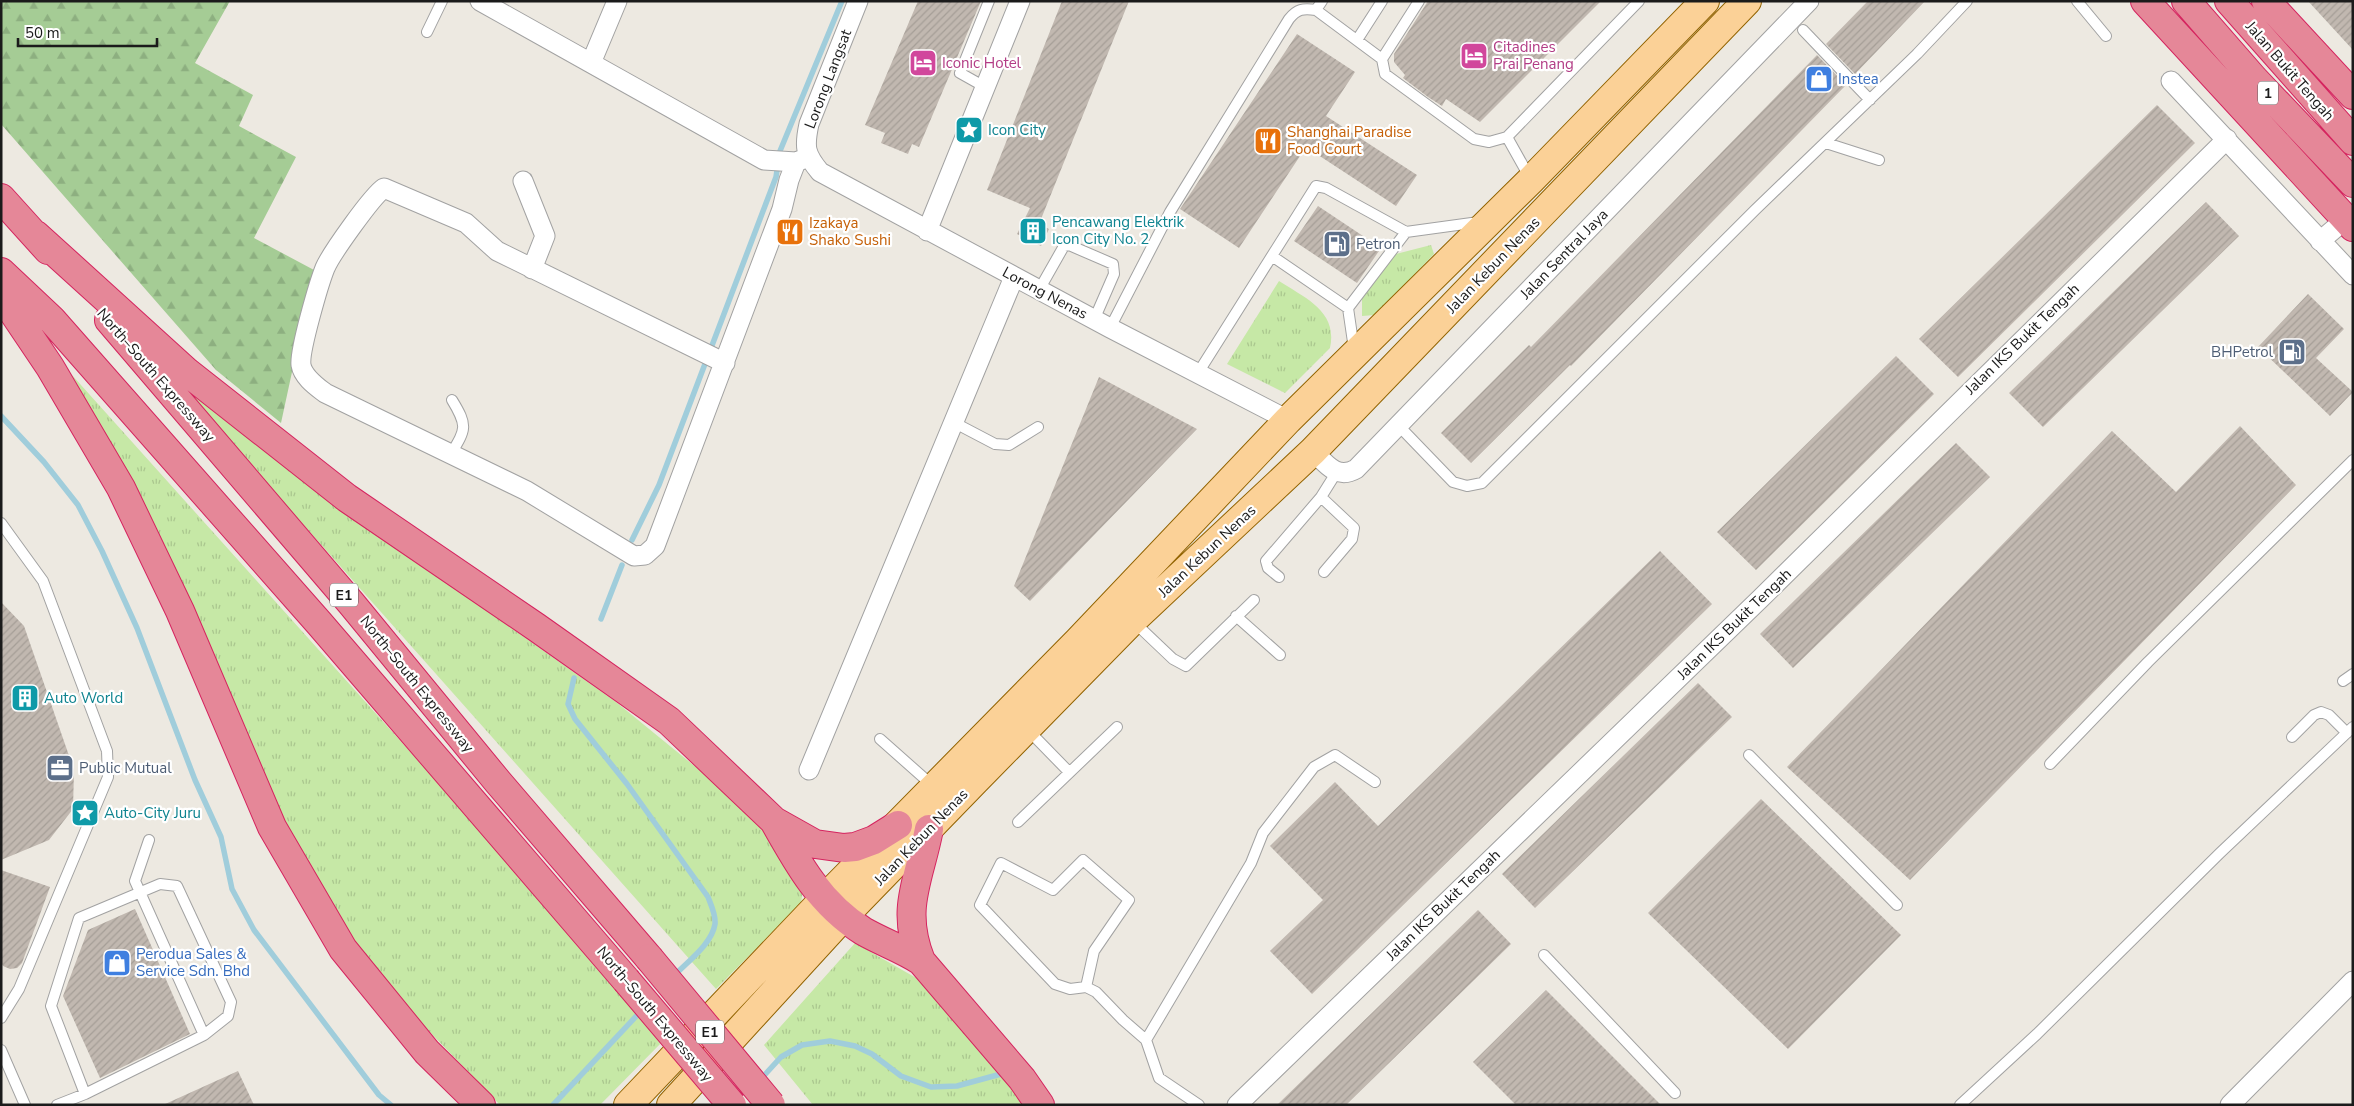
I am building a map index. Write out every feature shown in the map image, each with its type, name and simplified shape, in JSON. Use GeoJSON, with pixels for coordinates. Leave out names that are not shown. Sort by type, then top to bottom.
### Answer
{"type":"FeatureCollection","features":[{"type":"Feature","properties":{"kind":"highway"},"geometry":{"type":"LineString","coordinates":[[2145,1],[2349,223]]}},
{"type":"Feature","properties":{"kind":"highway","name":"Jalan Bukit Tengah"},"geometry":{"type":"LineString","coordinates":[[2186,1],[2254,79],[2353,183]]}},
{"type":"Feature","properties":{"kind":"highway","name":"Jalan Bukit Tengah"},"geometry":{"type":"LineString","coordinates":[[2229,1],[2353,141]]}},
{"type":"Feature","properties":{"kind":"highway"},"geometry":{"type":"LineString","coordinates":[[2266,1],[2353,95]]}},
{"type":"Feature","properties":{"kind":"highway","name":"North–South Expressway"},"geometry":{"type":"LineString","coordinates":[[1,198],[36,236],[351,603],[498,782],[649,958],[771,1105]]}},
{"type":"Feature","properties":{"kind":"highway"},"geometry":{"type":"LineString","coordinates":[[36,236],[187,372],[347,498],[536,627],[669,721],[774,821],[815,844],[844,848],[855,847],[874,840],[898,825]]}},
{"type":"Feature","properties":{"kind":"highway","name":"North–South Expressway"},"geometry":{"type":"LineString","coordinates":[[1,272],[52,320],[319,623],[732,1105]]}},
{"type":"Feature","properties":{"kind":"highway"},"geometry":{"type":"LineString","coordinates":[[1,294],[50,367],[121,488],[180,611],[272,827],[343,949],[427,1052],[481,1105]]}},
{"type":"Feature","properties":{"kind":"highway"},"geometry":{"type":"LineString","coordinates":[[774,821],[807,879],[833,908],[865,932],[921,961]]}},
{"type":"Feature","properties":{"kind":"highway"},"geometry":{"type":"LineString","coordinates":[[929,829],[911,907],[914,943],[921,961],[1022,1079],[1040,1105]]}},
{"type":"Feature","properties":{"kind":"main road","name":"Jalan Kebun Nenas"},"geometry":{"type":"LineString","coordinates":[[628,1105],[833,908],[929,829],[1132,620],[1313,451],[1747,1]]}},
{"type":"Feature","properties":{"kind":"main road","name":"Jalan Kebun Nenas"},"geometry":{"type":"LineString","coordinates":[[671,1105],[833,908],[898,825],[1078,641],[1288,420],[1531,180],[1701,3]]}},
{"type":"Feature","properties":{"kind":"street"},"geometry":{"type":"LineString","coordinates":[[591,63],[617,1]]}},
{"type":"Feature","properties":{"kind":"street","name":"Lorong Langsat"},"geometry":{"type":"LineString","coordinates":[[796,161],[805,142],[809,124],[858,1]]}},
{"type":"Feature","properties":{"kind":"street","name":"Jalan Sentral Jaya"},"geometry":{"type":"LineString","coordinates":[[1336,473],[1347,474],[1356,468],[1810,1]]}},
{"type":"Feature","properties":{"kind":"street"},"geometry":{"type":"LineString","coordinates":[[927,231],[985,88],[1017,2]]}},
{"type":"Feature","properties":{"kind":"street"},"geometry":{"type":"LineString","coordinates":[[491,4],[591,63],[764,160],[796,161],[782,209],[714,358],[655,546],[645,555],[634,556],[527,491],[325,393],[310,382],[301,365],[304,344],[325,268],[340,242],[384,188],[466,222],[497,251],[714,358]]}},
{"type":"Feature","properties":{"kind":"street"},"geometry":{"type":"LineString","coordinates":[[2170,81],[2227,139],[2353,275]]}},
{"type":"Feature","properties":{"kind":"street","name":"Jalan IKS Bukit Tengah"},"geometry":{"type":"LineString","coordinates":[[1237,1105],[1760,599],[2227,139]]}},
{"type":"Feature","properties":{"kind":"street","name":"Lorong Nenas"},"geometry":{"type":"LineString","coordinates":[[796,161],[820,172],[1102,324],[1288,420]]}},
{"type":"Feature","properties":{"kind":"street"},"geometry":{"type":"LineString","coordinates":[[523,181],[545,236],[532,269]]}},
{"type":"Feature","properties":{"kind":"street"},"geometry":{"type":"LineString","coordinates":[[2320,241],[2349,223]]}},
{"type":"Feature","properties":{"kind":"street"},"geometry":{"type":"LineString","coordinates":[[809,770],[1014,277]]}},
{"type":"Feature","properties":{"kind":"street"},"geometry":{"type":"LineString","coordinates":[[1313,451],[1336,473]]}},
{"type":"Feature","properties":{"kind":"street"},"geometry":{"type":"LineString","coordinates":[[2230,1105],[2353,982]]}},
{"type":"Feature","properties":{"kind":"lane"},"geometry":{"type":"LineString","coordinates":[[427,32],[442,1]]}},
{"type":"Feature","properties":{"kind":"lane"},"geometry":{"type":"LineString","coordinates":[[985,88],[960,73],[989,1]]}},
{"type":"Feature","properties":{"kind":"lane"},"geometry":{"type":"LineString","coordinates":[[1357,40],[1382,1]]}},
{"type":"Feature","properties":{"kind":"lane"},"geometry":{"type":"LineString","coordinates":[[1382,59],[1419,1]]}},
{"type":"Feature","properties":{"kind":"lane"},"geometry":{"type":"LineString","coordinates":[[1102,324],[1296,10],[1319,6],[1357,40],[1382,59],[1385,74],[1474,139],[1489,142],[1507,137],[1639,1]]}},
{"type":"Feature","properties":{"kind":"lane"},"geometry":{"type":"LineString","coordinates":[[1398,425],[1453,482],[1467,486],[1482,482],[1756,210],[1870,100],[1967,1]]}},
{"type":"Feature","properties":{"kind":"lane"},"geometry":{"type":"LineString","coordinates":[[2076,1],[2106,36]]}},
{"type":"Feature","properties":{"kind":"lane"},"geometry":{"type":"LineString","coordinates":[[1803,30],[1870,100]]}},
{"type":"Feature","properties":{"kind":"lane"},"geometry":{"type":"LineString","coordinates":[[1507,137],[1531,180]]}},
{"type":"Feature","properties":{"kind":"lane"},"geometry":{"type":"LineString","coordinates":[[1826,143],[1878,160]]}},
{"type":"Feature","properties":{"kind":"lane"},"geometry":{"type":"LineString","coordinates":[[1198,373],[1316,186],[1326,188],[1406,232],[1490,221]]}},
{"type":"Feature","properties":{"kind":"lane"},"geometry":{"type":"LineString","coordinates":[[1354,353],[1348,308],[1406,232]]}},
{"type":"Feature","properties":{"kind":"lane"},"geometry":{"type":"LineString","coordinates":[[1039,290],[1064,246],[1069,245],[1113,264],[1114,274],[1102,324]]}},
{"type":"Feature","properties":{"kind":"lane"},"geometry":{"type":"LineString","coordinates":[[1272,256],[1348,308]]}},
{"type":"Feature","properties":{"kind":"lane"},"geometry":{"type":"LineString","coordinates":[[451,454],[464,432],[463,417],[452,400]]}},
{"type":"Feature","properties":{"kind":"lane"},"geometry":{"type":"LineString","coordinates":[[953,422],[994,444],[1009,445],[1038,427]]}},
{"type":"Feature","properties":{"kind":"lane"},"geometry":{"type":"LineString","coordinates":[[2050,764],[2148,662],[2353,460]]}},
{"type":"Feature","properties":{"kind":"lane"},"geometry":{"type":"LineString","coordinates":[[1280,577],[1268,568],[1266,561],[1321,497],[1336,473]]}},
{"type":"Feature","properties":{"kind":"lane"},"geometry":{"type":"LineString","coordinates":[[1321,497],[1354,528],[1352,539],[1324,572]]}},
{"type":"Feature","properties":{"kind":"lane"},"geometry":{"type":"LineString","coordinates":[[1,523],[43,581],[106,751],[108,777],[19,989],[1,1018]]}},
{"type":"Feature","properties":{"kind":"lane"},"geometry":{"type":"LineString","coordinates":[[1132,620],[1173,659],[1186,666],[1254,600]]}},
{"type":"Feature","properties":{"kind":"lane"},"geometry":{"type":"LineString","coordinates":[[1236,616],[1280,655]]}},
{"type":"Feature","properties":{"kind":"lane"},"geometry":{"type":"LineString","coordinates":[[2343,681],[2353,674]]}},
{"type":"Feature","properties":{"kind":"lane"},"geometry":{"type":"LineString","coordinates":[[1960,1105],[2037,1034],[2220,853],[2350,730],[2321,712],[2314,715],[2292,737]]}},
{"type":"Feature","properties":{"kind":"lane"},"geometry":{"type":"LineString","coordinates":[[1018,822],[1118,727]]}},
{"type":"Feature","properties":{"kind":"lane"},"geometry":{"type":"LineString","coordinates":[[1027,729],[1069,772]]}},
{"type":"Feature","properties":{"kind":"lane"},"geometry":{"type":"LineString","coordinates":[[880,739],[934,787]]}},
{"type":"Feature","properties":{"kind":"lane"},"geometry":{"type":"LineString","coordinates":[[1146,1040],[1251,864],[1263,833],[1314,767],[1335,755],[1375,782]]}},
{"type":"Feature","properties":{"kind":"lane"},"geometry":{"type":"LineString","coordinates":[[1749,755],[1897,905]]}},
{"type":"Feature","properties":{"kind":"lane"},"geometry":{"type":"LineString","coordinates":[[150,840],[135,881],[204,1035]]}},
{"type":"Feature","properties":{"kind":"lane"},"geometry":{"type":"LineString","coordinates":[[1086,987],[1094,950],[1129,900],[1083,860],[1053,890],[1001,863],[980,905],[1055,984],[1070,989],[1086,987],[1096,992],[1123,1020],[1146,1040],[1159,1078],[1199,1105]]}},
{"type":"Feature","properties":{"kind":"lane"},"geometry":{"type":"LineString","coordinates":[[57,1105],[85,1094],[204,1035],[228,1016],[231,1002],[177,886],[160,884],[79,918],[51,1006],[85,1094]]}},
{"type":"Feature","properties":{"kind":"lane"},"geometry":{"type":"LineString","coordinates":[[1544,955],[1676,1093]]}},
{"type":"Feature","properties":{"kind":"lane"},"geometry":{"type":"LineString","coordinates":[[1,1050],[25,1105]]}},
{"type":"Feature","properties":{"kind":"green space"},"geometry":{"type":"Polygon","coordinates":[[[1,1],[230,1],[195,63],[253,95],[239,126],[296,157],[254,238],[314,270],[281,423],[216,370],[1,124],[1,1]]]}},
{"type":"Feature","properties":{"kind":"green space"},"geometry":{"type":"Polygon","coordinates":[[[1431,245],[1434,254],[1375,315],[1362,316],[1362,298],[1392,255],[1431,245]]]}},
{"type":"Feature","properties":{"kind":"green space"},"geometry":{"type":"Polygon","coordinates":[[[1279,281],[1317,307],[1329,324],[1331,335],[1330,348],[1285,393],[1227,364],[1279,281]]]}},
{"type":"Feature","properties":{"kind":"green space"},"geometry":{"type":"Polygon","coordinates":[[[141,342],[316,490],[616,702],[730,795],[774,840],[803,889],[801,903],[716,989],[141,342]]]}},
{"type":"Feature","properties":{"kind":"green space"},"geometry":{"type":"Polygon","coordinates":[[[72,375],[484,834],[664,1040],[600,1105],[500,1105],[378,978],[322,899],[258,775],[146,511],[72,375]]]}},
{"type":"Feature","properties":{"kind":"green space"},"geometry":{"type":"Polygon","coordinates":[[[855,943],[918,979],[1030,1105],[813,1105],[764,1045],[855,943]]]}},
{"type":"Feature","properties":{"kind":"building","name":"Iconic Hotel"},"geometry":{"type":"Polygon","coordinates":[[[918,1],[981,1],[919,147],[912,144],[908,154],[881,143],[885,133],[865,125],[918,1]]]}},
{"type":"Feature","properties":{"kind":"building"},"geometry":{"type":"Polygon","coordinates":[[[1062,1],[1129,1],[1039,224],[1049,229],[1041,246],[1017,234],[1030,208],[987,190],[1062,1]]]}},
{"type":"Feature","properties":{"kind":"building","name":"Citadines Prai Penang"},"geometry":{"type":"Polygon","coordinates":[[[1428,1],[1601,1],[1480,122],[1446,99],[1442,106],[1428,97],[1403,78],[1405,75],[1394,62],[1394,54],[1428,1]]]}},
{"type":"Feature","properties":{"kind":"building"},"geometry":{"type":"Polygon","coordinates":[[[1868,1],[1925,1],[1855,74],[1826,44],[1868,1]]]}},
{"type":"Feature","properties":{"kind":"building"},"geometry":{"type":"Polygon","coordinates":[[[2308,1],[2353,1],[2353,50],[2308,1]]]}},
{"type":"Feature","properties":{"kind":"building","name":"Shanghai Paradise Food Court"},"geometry":{"type":"Polygon","coordinates":[[[1297,34],[1355,72],[1326,116],[1417,175],[1396,206],[1306,147],[1239,248],[1180,209],[1297,34]]]}},
{"type":"Feature","properties":{"kind":"building"},"geometry":{"type":"Polygon","coordinates":[[[1817,55],[1846,85],[1571,366],[1471,463],[1441,433],[1529,345],[1531,347],[1817,55]]]}},
{"type":"Feature","properties":{"kind":"building"},"geometry":{"type":"Polygon","coordinates":[[[2157,105],[2195,143],[1958,377],[1919,339],[2157,105]]]}},
{"type":"Feature","properties":{"kind":"building"},"geometry":{"type":"Polygon","coordinates":[[[2206,202],[2239,236],[2043,427],[2009,393],[2206,202]]]}},
{"type":"Feature","properties":{"kind":"building","name":"Petron"},"geometry":{"type":"Polygon","coordinates":[[[1318,206],[1381,248],[1357,283],[1294,241],[1318,206]]]}},
{"type":"Feature","properties":{"kind":"building","name":"BHPetrol"},"geometry":{"type":"Polygon","coordinates":[[[2308,294],[2344,329],[2316,358],[2353,392],[2330,416],[2258,347],[2308,294]]]}},
{"type":"Feature","properties":{"kind":"building"},"geometry":{"type":"Polygon","coordinates":[[[1896,356],[1934,394],[1756,570],[1717,532],[1896,356]]]}},
{"type":"Feature","properties":{"kind":"building"},"geometry":{"type":"Polygon","coordinates":[[[1099,377],[1197,429],[1030,601],[1014,586],[1099,377]]]}},
{"type":"Feature","properties":{"kind":"building"},"geometry":{"type":"Polygon","coordinates":[[[2240,426],[2296,485],[1910,880],[1787,767],[2112,431],[2176,492],[2240,426]]]}},
{"type":"Feature","properties":{"kind":"building"},"geometry":{"type":"Polygon","coordinates":[[[1956,443],[1990,477],[1793,668],[1760,634],[1956,443]]]}},
{"type":"Feature","properties":{"kind":"building"},"geometry":{"type":"Polygon","coordinates":[[[1660,551],[1712,604],[1312,994],[1270,951],[1323,900],[1270,846],[1335,782],[1378,826],[1660,551]]]}},
{"type":"Feature","properties":{"kind":"building","name":"Auto World"},"geometry":{"type":"Polygon","coordinates":[[[1,602],[24,626],[74,770],[73,809],[49,840],[1,860],[1,602]]]}},
{"type":"Feature","properties":{"kind":"building"},"geometry":{"type":"Polygon","coordinates":[[[1698,683],[1732,717],[1535,908],[1502,874],[1698,683]]]}},
{"type":"Feature","properties":{"kind":"building"},"geometry":{"type":"Polygon","coordinates":[[[1761,799],[1901,935],[1788,1049],[1648,913],[1761,799]]]}},
{"type":"Feature","properties":{"kind":"building"},"geometry":{"type":"Polygon","coordinates":[[[1,870],[50,887],[22,963],[17,968],[10,969],[3,966],[1,962],[1,870]]]}},
{"type":"Feature","properties":{"kind":"building","name":"Perodua Sales & Service Sdn. Bhd"},"geometry":{"type":"Polygon","coordinates":[[[135,909],[190,1034],[100,1078],[63,996],[88,930],[135,909]]]}},
{"type":"Feature","properties":{"kind":"building"},"geometry":{"type":"Polygon","coordinates":[[[1478,910],[1511,944],[1346,1105],[1277,1105],[1478,910]]]}},
{"type":"Feature","properties":{"kind":"building"},"geometry":{"type":"Polygon","coordinates":[[[1546,990],[1661,1105],[1516,1105],[1473,1062],[1546,990]]]}},
{"type":"Feature","properties":{"kind":"building"},"geometry":{"type":"Polygon","coordinates":[[[238,1071],[254,1105],[163,1105],[238,1071]]]}},
{"type":"Feature","properties":{"kind":"waterway"},"geometry":{"type":"LineString","coordinates":[[632,540],[659,485],[776,177],[780,151],[842,1]]}},
{"type":"Feature","properties":{"kind":"waterway"},"geometry":{"type":"LineString","coordinates":[[1,416],[44,462],[78,505],[102,551],[137,628],[195,780],[221,837],[232,889],[254,930],[379,1095],[391,1105]]}},
{"type":"Feature","properties":{"kind":"waterway"},"geometry":{"type":"LineString","coordinates":[[601,619],[622,565]]}},
{"type":"Feature","properties":{"kind":"waterway"},"geometry":{"type":"LineString","coordinates":[[574,678],[568,704],[575,719],[627,784],[708,897],[713,910],[715,924],[709,939],[674,976]]}},
{"type":"Feature","properties":{"kind":"waterway"},"geometry":{"type":"LineString","coordinates":[[553,1105],[642,1010]]}},
{"type":"Feature","properties":{"kind":"waterway"},"geometry":{"type":"LineString","coordinates":[[760,1080],[781,1057],[802,1045],[830,1041],[855,1046],[872,1054],[901,1076],[931,1087],[957,1086],[1001,1074]]}},
{"type":"Feature","properties":{"kind":"place","name":"Citadines Prai Penang"},"geometry":{"type":"Point","coordinates":[1474,56]}},
{"type":"Feature","properties":{"kind":"place","name":"Iconic Hotel"},"geometry":{"type":"Point","coordinates":[923,63]}},
{"type":"Feature","properties":{"kind":"place","name":"Instea"},"geometry":{"type":"Point","coordinates":[1819,79]}},
{"type":"Feature","properties":{"kind":"place","name":"Icon City"},"geometry":{"type":"Point","coordinates":[969,130]}},
{"type":"Feature","properties":{"kind":"place","name":"Shanghai Paradise Food Court"},"geometry":{"type":"Point","coordinates":[1268,141]}},
{"type":"Feature","properties":{"kind":"place","name":"Pencawang Elektrik Icon City No. 2"},"geometry":{"type":"Point","coordinates":[1033,231]}},
{"type":"Feature","properties":{"kind":"place","name":"Izakaya Shako Sushi"},"geometry":{"type":"Point","coordinates":[790,232]}},
{"type":"Feature","properties":{"kind":"place","name":"Petron"},"geometry":{"type":"Point","coordinates":[1337,244]}},
{"type":"Feature","properties":{"kind":"place","name":"BHPetrol"},"geometry":{"type":"Point","coordinates":[2292,352]}},
{"type":"Feature","properties":{"kind":"place","name":"Auto World"},"geometry":{"type":"Point","coordinates":[25,698]}},
{"type":"Feature","properties":{"kind":"place","name":"Public Mutual"},"geometry":{"type":"Point","coordinates":[60,768]}},
{"type":"Feature","properties":{"kind":"place","name":"Auto-City Juru"},"geometry":{"type":"Point","coordinates":[85,813]}},
{"type":"Feature","properties":{"kind":"place","name":"Perodua Sales & Service Sdn. Bhd"},"geometry":{"type":"Point","coordinates":[117,963]}}]}
